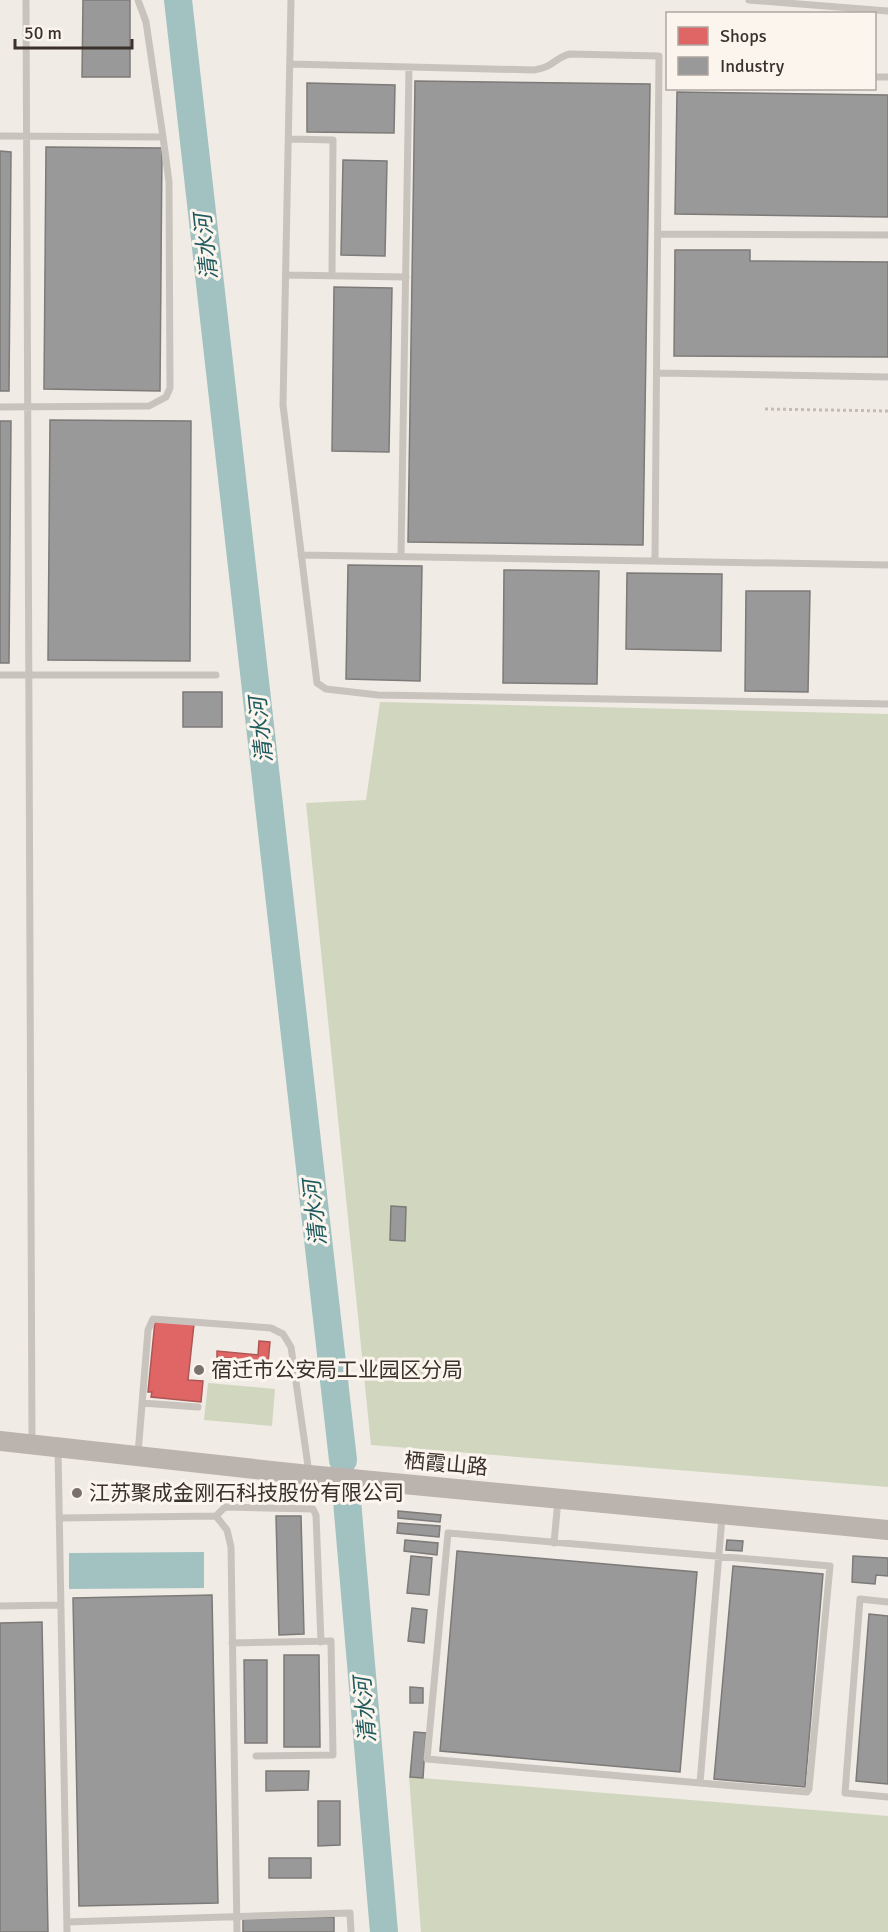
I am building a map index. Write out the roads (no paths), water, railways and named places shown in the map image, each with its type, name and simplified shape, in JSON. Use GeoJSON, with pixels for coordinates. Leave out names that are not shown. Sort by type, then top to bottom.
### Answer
{"type":"FeatureCollection","features":[{"type":"Feature","properties":{"kind":"street","name":"栖霞山路"},"geometry":{"type":"LineString","coordinates":[[0,1441],[309,1475],[888,1530]]}},
{"type":"Feature","properties":{"kind":"lane"},"geometry":{"type":"LineString","coordinates":[[26,0],[32,1445]]}},
{"type":"Feature","properties":{"kind":"lane"},"geometry":{"type":"LineString","coordinates":[[0,407],[149,406],[166,397],[170,388],[170,182],[146,22],[138,0]]}},
{"type":"Feature","properties":{"kind":"lane"},"geometry":{"type":"LineString","coordinates":[[291,0],[283,405],[317,682],[327,689],[378,694],[888,704]]}},
{"type":"Feature","properties":{"kind":"lane"},"geometry":{"type":"LineString","coordinates":[[749,0],[888,10]]}},
{"type":"Feature","properties":{"kind":"lane"},"geometry":{"type":"LineString","coordinates":[[290,64],[534,70],[549,68],[562,56],[570,54],[659,56],[663,73],[658,234],[655,560]]}},
{"type":"Feature","properties":{"kind":"lane"},"geometry":{"type":"LineString","coordinates":[[401,556],[409,67]]}},
{"type":"Feature","properties":{"kind":"lane"},"geometry":{"type":"LineString","coordinates":[[0,136],[163,137]]}},
{"type":"Feature","properties":{"kind":"lane"},"geometry":{"type":"LineString","coordinates":[[288,139],[333,140],[332,276]]}},
{"type":"Feature","properties":{"kind":"lane"},"geometry":{"type":"LineString","coordinates":[[658,234],[888,235]]}},
{"type":"Feature","properties":{"kind":"lane"},"geometry":{"type":"LineString","coordinates":[[286,274],[405,277]]}},
{"type":"Feature","properties":{"kind":"lane"},"geometry":{"type":"LineString","coordinates":[[657,373],[888,377]]}},
{"type":"Feature","properties":{"kind":"lane"},"geometry":{"type":"LineString","coordinates":[[301,555],[888,565]]}},
{"type":"Feature","properties":{"kind":"lane"},"geometry":{"type":"LineString","coordinates":[[0,675],[216,675]]}},
{"type":"Feature","properties":{"kind":"lane"},"geometry":{"type":"LineString","coordinates":[[138,1456],[148,1330],[153,1319],[277,1330],[287,1339],[291,1347],[309,1475]]}},
{"type":"Feature","properties":{"kind":"lane"},"geometry":{"type":"LineString","coordinates":[[142,1403],[198,1407]]}},
{"type":"Feature","properties":{"kind":"lane"},"geometry":{"type":"LineString","coordinates":[[58,1448],[67,1932]]}},
{"type":"Feature","properties":{"kind":"lane"},"geometry":{"type":"LineString","coordinates":[[554,1543],[558,1499]]}},
{"type":"Feature","properties":{"kind":"lane"},"geometry":{"type":"LineString","coordinates":[[59,1518],[216,1516],[225,1507],[313,1509],[316,1515],[321,1641]]}},
{"type":"Feature","properties":{"kind":"lane"},"geometry":{"type":"LineString","coordinates":[[700,1783],[722,1514]]}},
{"type":"Feature","properties":{"kind":"lane"},"geometry":{"type":"LineString","coordinates":[[216,1516],[227,1530],[231,1547],[237,1932]]}},
{"type":"Feature","properties":{"kind":"lane"},"geometry":{"type":"LineString","coordinates":[[448,1533],[554,1543],[830,1566],[807,1792],[427,1760],[448,1533]]}},
{"type":"Feature","properties":{"kind":"lane"},"geometry":{"type":"LineString","coordinates":[[888,1602],[860,1599],[845,1793],[888,1797]]}},
{"type":"Feature","properties":{"kind":"lane"},"geometry":{"type":"LineString","coordinates":[[0,1606],[61,1605]]}},
{"type":"Feature","properties":{"kind":"lane"},"geometry":{"type":"LineString","coordinates":[[232,1643],[331,1641],[333,1755],[256,1756]]}},
{"type":"Feature","properties":{"kind":"lane"},"geometry":{"type":"LineString","coordinates":[[67,1922],[350,1913],[351,1932]]}},
{"type":"Feature","properties":{"kind":"water"},"geometry":{"type":"Polygon","coordinates":[[[204,1552],[204,1588],[69,1589],[69,1553],[204,1552]]]}},
{"type":"Feature","properties":{"kind":"waterway","name":"清水河"},"geometry":{"type":"LineString","coordinates":[[178,0],[343,1460]]}},
{"type":"Feature","properties":{"kind":"waterway","name":"清水河"},"geometry":{"type":"LineString","coordinates":[[346,1489],[384,1932]]}},
{"type":"Feature","properties":{"kind":"place","name":"宿迁市公安局工业园区分局"},"geometry":{"type":"Point","coordinates":[199,1370]}},
{"type":"Feature","properties":{"kind":"place","name":"江苏聚成金刚石科技股份有限公司"},"geometry":{"type":"Point","coordinates":[77,1493]}}]}
